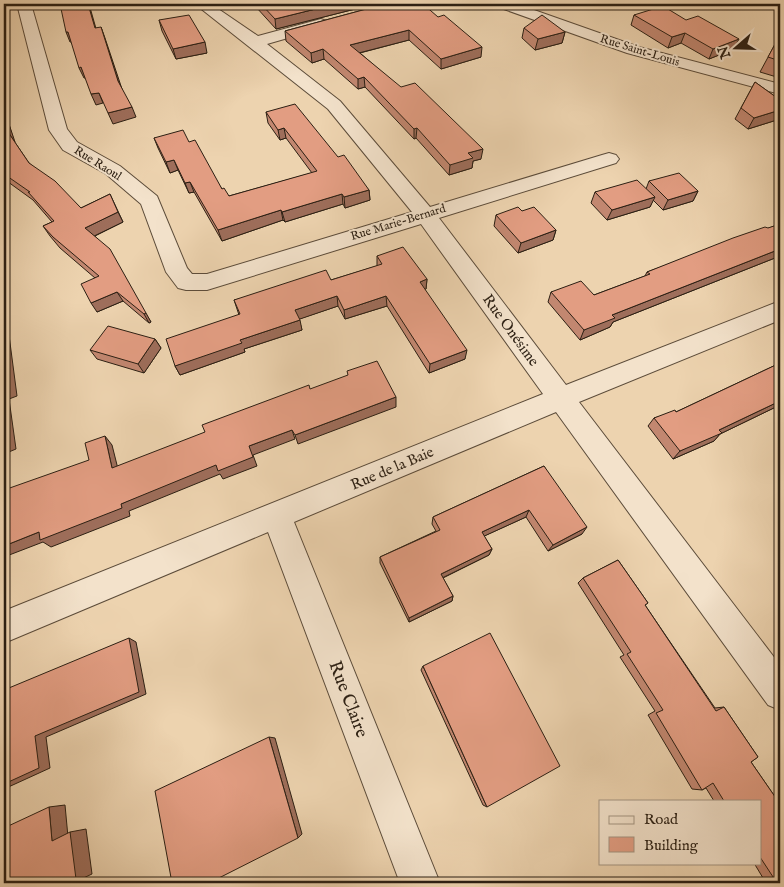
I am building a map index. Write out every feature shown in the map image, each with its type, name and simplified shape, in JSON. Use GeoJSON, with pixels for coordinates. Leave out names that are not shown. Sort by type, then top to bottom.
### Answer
{"type":"FeatureCollection","features":[{"type":"Feature","properties":{"kind":"street","name":"Rue Raoul"},"geometry":{"type":"LineString","coordinates":[[24,4],[58,130],[70,146],[113,170],[150,201],[177,272],[186,282]]}},
{"type":"Feature","properties":{"kind":"street","name":"Rue Onésime"},"geometry":{"type":"LineString","coordinates":[[202,4],[255,42],[334,105],[425,214],[780,693]]}},
{"type":"Feature","properties":{"kind":"street","name":"Rue Saint-Louis"},"geometry":{"type":"LineString","coordinates":[[503,4],[633,50],[780,89]]}},
{"type":"Feature","properties":{"kind":"street"},"geometry":{"type":"LineString","coordinates":[[255,42],[334,21]]}},
{"type":"Feature","properties":{"kind":"street","name":"Rue Marie-Bernard"},"geometry":{"type":"LineString","coordinates":[[186,282],[207,282],[609,158]]}},
{"type":"Feature","properties":{"kind":"street","name":"Rue de la Baie"},"geometry":{"type":"LineString","coordinates":[[4,627],[780,310]]}},
{"type":"Feature","properties":{"kind":"street","name":"Rue Claire"},"geometry":{"type":"LineString","coordinates":[[277,516],[420,883]]}},
{"type":"Feature","properties":{"kind":"building"},"geometry":{"type":"Polygon","coordinates":[[[60,4],[88,4],[95,28],[101,27],[118,81],[132,107],[108,113],[99,93],[91,94],[81,67],[79,68],[68,32],[66,32],[60,4]]]}},
{"type":"Feature","properties":{"kind":"building"},"geometry":{"type":"Polygon","coordinates":[[[261,4],[336,4],[275,19],[261,4]]]}},
{"type":"Feature","properties":{"kind":"building"},"geometry":{"type":"Polygon","coordinates":[[[385,4],[423,4],[438,17],[444,15],[482,47],[441,59],[409,30],[350,45],[401,87],[415,83],[483,149],[468,153],[473,158],[450,165],[417,128],[414,129],[364,77],[358,79],[323,49],[311,53],[285,31],[385,4]]]}},
{"type":"Feature","properties":{"kind":"building"},"geometry":{"type":"Polygon","coordinates":[[[663,6],[686,20],[698,16],[739,39],[713,49],[685,33],[672,37],[634,15],[663,6]]]}},
{"type":"Feature","properties":{"kind":"building"},"geometry":{"type":"Polygon","coordinates":[[[189,15],[205,42],[173,49],[159,20],[189,15]]]}},
{"type":"Feature","properties":{"kind":"building"},"geometry":{"type":"Polygon","coordinates":[[[542,15],[565,32],[538,39],[524,28],[542,15]]]}},
{"type":"Feature","properties":{"kind":"building"},"geometry":{"type":"Polygon","coordinates":[[[780,35],[780,61],[768,57],[780,35]]]}},
{"type":"Feature","properties":{"kind":"building"},"geometry":{"type":"Polygon","coordinates":[[[755,82],[780,100],[780,110],[754,118],[741,108],[755,82]]]}},
{"type":"Feature","properties":{"kind":"building"},"geometry":{"type":"Polygon","coordinates":[[[295,104],[338,157],[344,155],[369,190],[344,197],[342,194],[282,212],[281,210],[218,230],[190,182],[185,183],[174,160],[166,162],[154,138],[183,130],[189,142],[195,140],[222,189],[224,188],[229,196],[317,171],[284,128],[278,130],[266,112],[295,104]]]}},
{"type":"Feature","properties":{"kind":"building"},"geometry":{"type":"Polygon","coordinates":[[[4,118],[8,132],[29,163],[55,181],[81,208],[110,194],[118,212],[85,228],[110,249],[146,313],[144,314],[117,292],[91,303],[81,284],[99,276],[53,237],[43,226],[54,221],[28,192],[30,192],[4,174],[4,118]]]}},
{"type":"Feature","properties":{"kind":"building"},"geometry":{"type":"Polygon","coordinates":[[[679,173],[698,191],[668,200],[649,181],[679,173]]]}},
{"type":"Feature","properties":{"kind":"building"},"geometry":{"type":"Polygon","coordinates":[[[637,180],[655,197],[612,210],[595,192],[637,180]]]}},
{"type":"Feature","properties":{"kind":"building"},"geometry":{"type":"Polygon","coordinates":[[[518,207],[522,211],[534,207],[556,230],[521,243],[496,215],[518,207]]]}},
{"type":"Feature","properties":{"kind":"building"},"geometry":{"type":"Polygon","coordinates":[[[780,224],[780,249],[612,315],[615,318],[584,330],[551,292],[581,281],[594,295],[650,274],[647,272],[733,238],[780,224]]]}},
{"type":"Feature","properties":{"kind":"building"},"geometry":{"type":"Polygon","coordinates":[[[403,247],[427,279],[420,282],[467,350],[430,364],[386,296],[344,310],[337,296],[295,310],[300,320],[240,340],[242,343],[175,366],[166,339],[240,314],[234,300],[326,270],[331,280],[382,264],[377,256],[403,247]]]}},
{"type":"Feature","properties":{"kind":"building"},"geometry":{"type":"Polygon","coordinates":[[[108,326],[155,339],[138,364],[90,350],[108,326]]]}},
{"type":"Feature","properties":{"kind":"building"},"geometry":{"type":"Polygon","coordinates":[[[4,351],[9,388],[4,389],[4,351]]]}},
{"type":"Feature","properties":{"kind":"building"},"geometry":{"type":"Polygon","coordinates":[[[377,361],[396,397],[295,435],[292,430],[249,446],[253,457],[218,471],[216,465],[121,504],[122,508],[40,540],[39,532],[4,546],[4,490],[89,460],[85,443],[105,436],[112,468],[205,432],[202,425],[309,385],[310,389],[348,375],[347,371],[377,361]]]}},
{"type":"Feature","properties":{"kind":"building"},"geometry":{"type":"Polygon","coordinates":[[[780,363],[780,401],[719,430],[722,433],[680,451],[654,418],[675,410],[676,412],[780,363]]]}},
{"type":"Feature","properties":{"kind":"building"},"geometry":{"type":"Polygon","coordinates":[[[4,416],[7,441],[4,442],[4,416]]]}},
{"type":"Feature","properties":{"kind":"building"},"geometry":{"type":"Polygon","coordinates":[[[544,466],[587,527],[553,545],[529,510],[482,532],[492,549],[441,574],[453,596],[409,618],[380,557],[440,530],[433,517],[544,466]]]}},
{"type":"Feature","properties":{"kind":"building"},"geometry":{"type":"Polygon","coordinates":[[[618,560],[648,603],[645,605],[716,711],[724,707],[758,757],[751,762],[780,804],[780,883],[777,883],[762,860],[762,800],[723,800],[713,783],[702,790],[656,713],[663,710],[627,654],[631,652],[583,578],[618,560]]]}},
{"type":"Feature","properties":{"kind":"building"},"geometry":{"type":"Polygon","coordinates":[[[490,633],[560,766],[487,807],[423,666],[490,633]]]}},
{"type":"Feature","properties":{"kind":"building"},"geometry":{"type":"Polygon","coordinates":[[[129,638],[139,692],[35,736],[39,768],[4,784],[4,690],[129,638]]]}},
{"type":"Feature","properties":{"kind":"building"},"geometry":{"type":"Polygon","coordinates":[[[269,737],[298,838],[209,883],[172,883],[155,791],[269,737]]]}},
{"type":"Feature","properties":{"kind":"building"},"geometry":{"type":"Polygon","coordinates":[[[49,807],[52,841],[70,832],[76,879],[68,883],[4,883],[4,828],[49,807]]]}}]}
